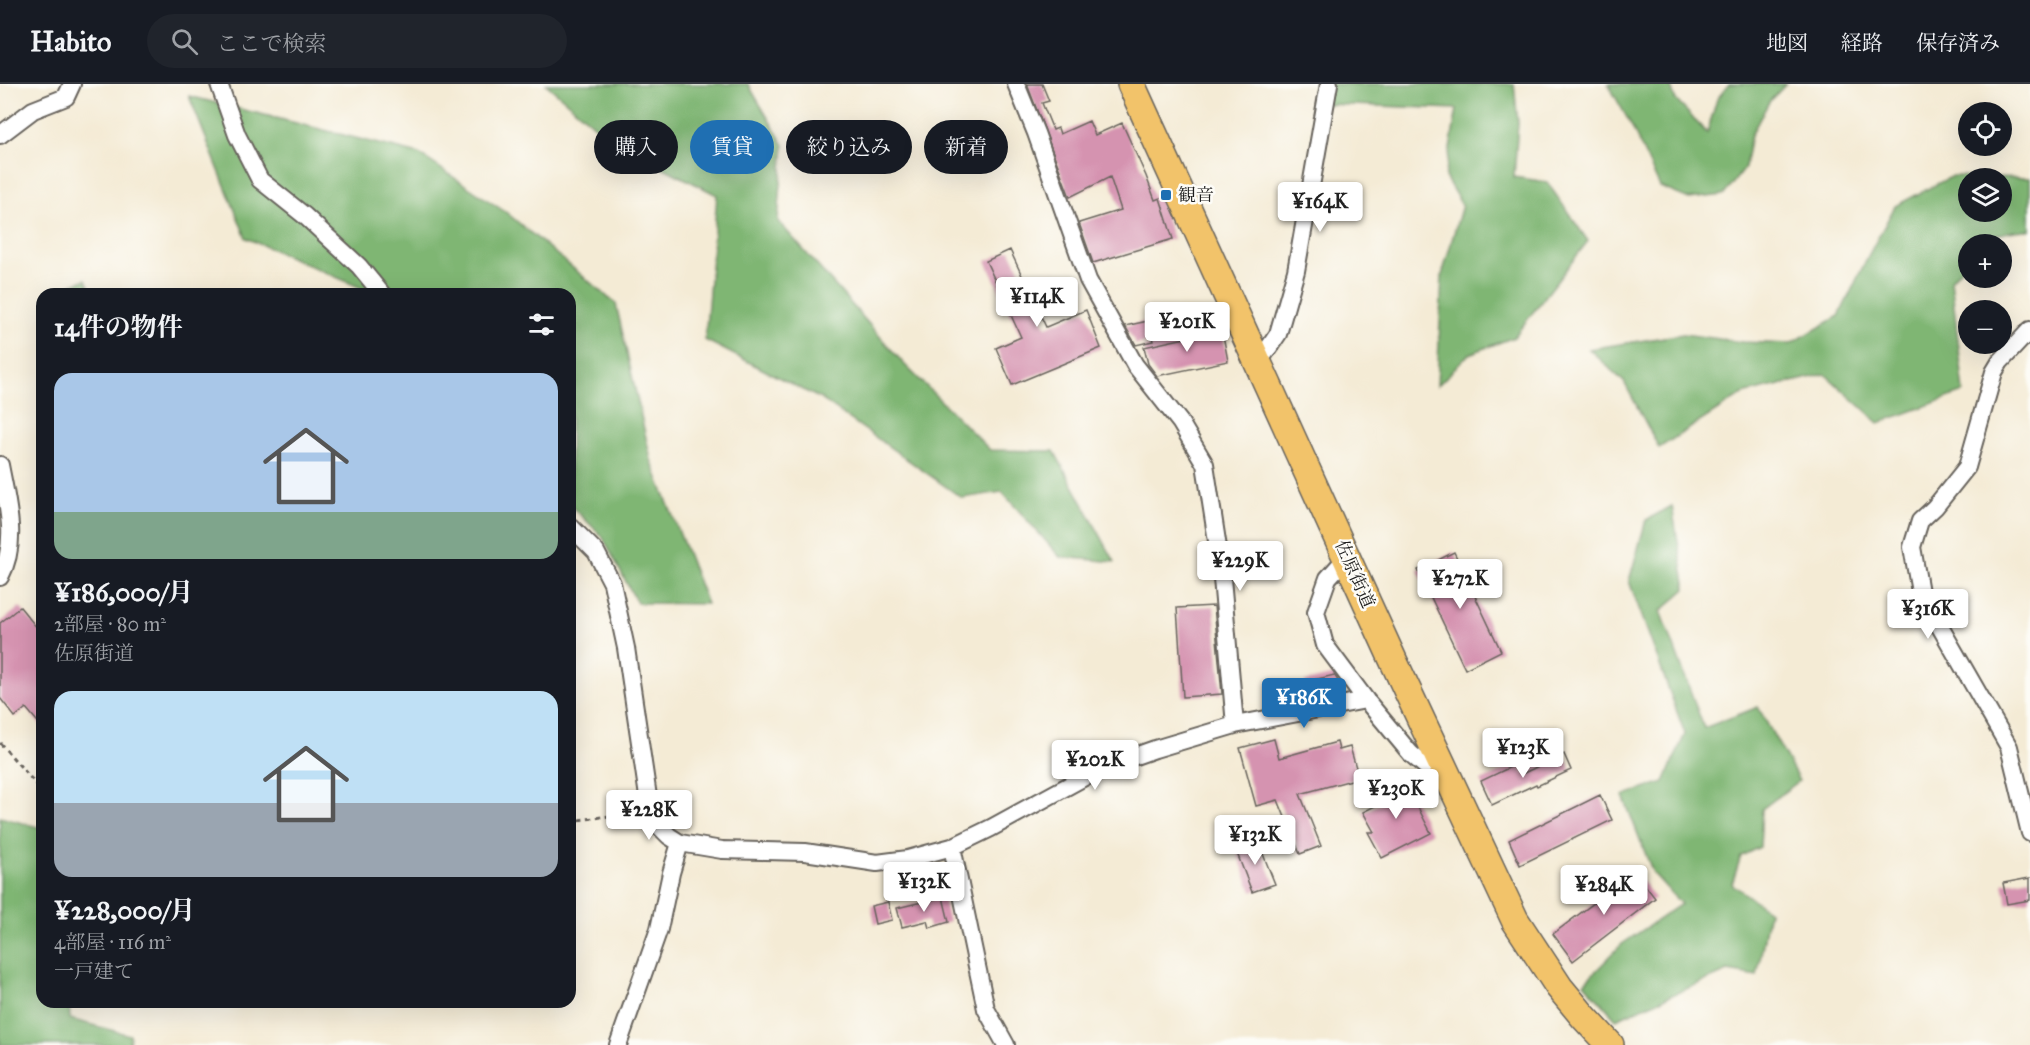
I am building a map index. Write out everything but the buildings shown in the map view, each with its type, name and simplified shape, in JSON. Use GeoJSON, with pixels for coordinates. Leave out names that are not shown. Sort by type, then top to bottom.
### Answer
{"type":"FeatureCollection","features":[{"type":"Feature","properties":{"kind":"highway","name":"佐原街道"},"geometry":{"type":"LineString","coordinates":[[1131,84],[1515,920],[1560,987],[1610,1045]]}},
{"type":"Feature","properties":{"kind":"street"},"geometry":{"type":"LineString","coordinates":[[0,135],[33,111],[66,97],[72,84]]}},
{"type":"Feature","properties":{"kind":"street"},"geometry":{"type":"LineString","coordinates":[[219,84],[237,135],[260,180],[305,216],[359,266],[377,288]]}},
{"type":"Feature","properties":{"kind":"street"},"geometry":{"type":"LineString","coordinates":[[1016,84],[1036,133],[1088,280],[1135,365],[1180,422],[1205,464],[1221,567],[1235,725]]}},
{"type":"Feature","properties":{"kind":"street"},"geometry":{"type":"LineString","coordinates":[[1259,362],[1278,334],[1296,271],[1329,84]]}},
{"type":"Feature","properties":{"kind":"street"},"geometry":{"type":"LineString","coordinates":[[2030,330],[2000,362],[1994,372],[1967,467],[1935,507],[1920,521],[1912,547],[1920,592],[2009,747],[2030,833]]}},
{"type":"Feature","properties":{"kind":"street"},"geometry":{"type":"LineString","coordinates":[[0,465],[11,527],[7,564],[0,577]]}},
{"type":"Feature","properties":{"kind":"street"},"geometry":{"type":"LineString","coordinates":[[576,532],[596,552],[612,583],[626,648],[650,810],[660,828],[680,843],[722,850],[806,852],[877,862],[908,859],[952,848],[1101,768],[1155,749],[1235,725],[1366,700]]}},
{"type":"Feature","properties":{"kind":"street"},"geometry":{"type":"LineString","coordinates":[[1347,557],[1328,578],[1316,612],[1325,645],[1366,700],[1411,754],[1454,790]]}},
{"type":"Feature","properties":{"kind":"street"},"geometry":{"type":"LineString","coordinates":[[618,1045],[659,929],[680,843]]}},
{"type":"Feature","properties":{"kind":"street"},"geometry":{"type":"LineString","coordinates":[[952,848],[986,1009],[1006,1045]]}},
{"type":"Feature","properties":{"kind":"path"},"geometry":{"type":"LineString","coordinates":[[0,743],[36,784]]}},
{"type":"Feature","properties":{"kind":"path"},"geometry":{"type":"LineString","coordinates":[[576,820],[650,810]]}},
{"type":"Feature","properties":{"kind":"green space"},"geometry":{"type":"Polygon","coordinates":[[[546,84],[748,84],[769,120],[690,120],[690,174],[774,174],[774,128],[784,145],[778,221],[905,365],[990,450],[1054,451],[1115,562],[1060,557],[1002,492],[962,498],[821,399],[705,340],[717,195],[676,174],[678,174],[678,120],[594,120],[594,125],[546,84]]]}},
{"type":"Feature","properties":{"kind":"green space"},"geometry":{"type":"Polygon","coordinates":[[[1329,84],[1514,84],[1518,123],[1514,177],[1547,182],[1588,241],[1514,337],[1469,354],[1437,386],[1442,275],[1462,205],[1445,177],[1457,109],[1326,104],[1329,84]]]}},
{"type":"Feature","properties":{"kind":"green space"},"geometry":{"type":"Polygon","coordinates":[[[1608,84],[1670,84],[1675,99],[1707,133],[1717,99],[1729,84],[1786,84],[1769,102],[1751,135],[1745,167],[1724,195],[1689,199],[1660,187],[1630,123],[1608,84]]]}},
{"type":"Feature","properties":{"kind":"green space"},"geometry":{"type":"Polygon","coordinates":[[[189,96],[419,154],[507,213],[616,304],[651,460],[707,604],[637,603],[602,536],[576,511],[576,288],[361,288],[246,238],[189,96]]]}},
{"type":"Feature","properties":{"kind":"green space"},"geometry":{"type":"Polygon","coordinates":[[[1952,176],[1958,176],[1958,222],[2012,222],[2012,178],[2030,178],[2030,230],[2002,234],[1958,234],[1958,272],[1951,280],[1964,392],[1879,423],[1825,374],[1743,394],[1659,448],[1624,382],[1589,349],[1683,334],[1742,342],[1790,344],[1839,316],[1895,206],[1952,176]]]}},
{"type":"Feature","properties":{"kind":"green space"},"geometry":{"type":"Polygon","coordinates":[[[86,279],[90,288],[64,288],[86,279]]]}},
{"type":"Feature","properties":{"kind":"green space"},"geometry":{"type":"Polygon","coordinates":[[[1672,506],[1686,589],[1661,611],[1704,728],[1758,707],[1799,781],[1762,809],[1760,847],[1741,856],[1732,884],[1769,911],[1757,976],[1728,971],[1616,1019],[1584,983],[1622,944],[1681,904],[1653,873],[1623,796],[1664,782],[1685,734],[1629,581],[1646,520],[1672,506]]]}},
{"type":"Feature","properties":{"kind":"green space"},"geometry":{"type":"Polygon","coordinates":[[[0,817],[36,826],[36,1008],[69,1008],[70,1019],[130,1035],[129,1045],[0,1045],[0,817]]]}},
{"type":"Feature","properties":{"kind":"place","name":"観音"},"geometry":{"type":"Point","coordinates":[1166,195]}}]}
